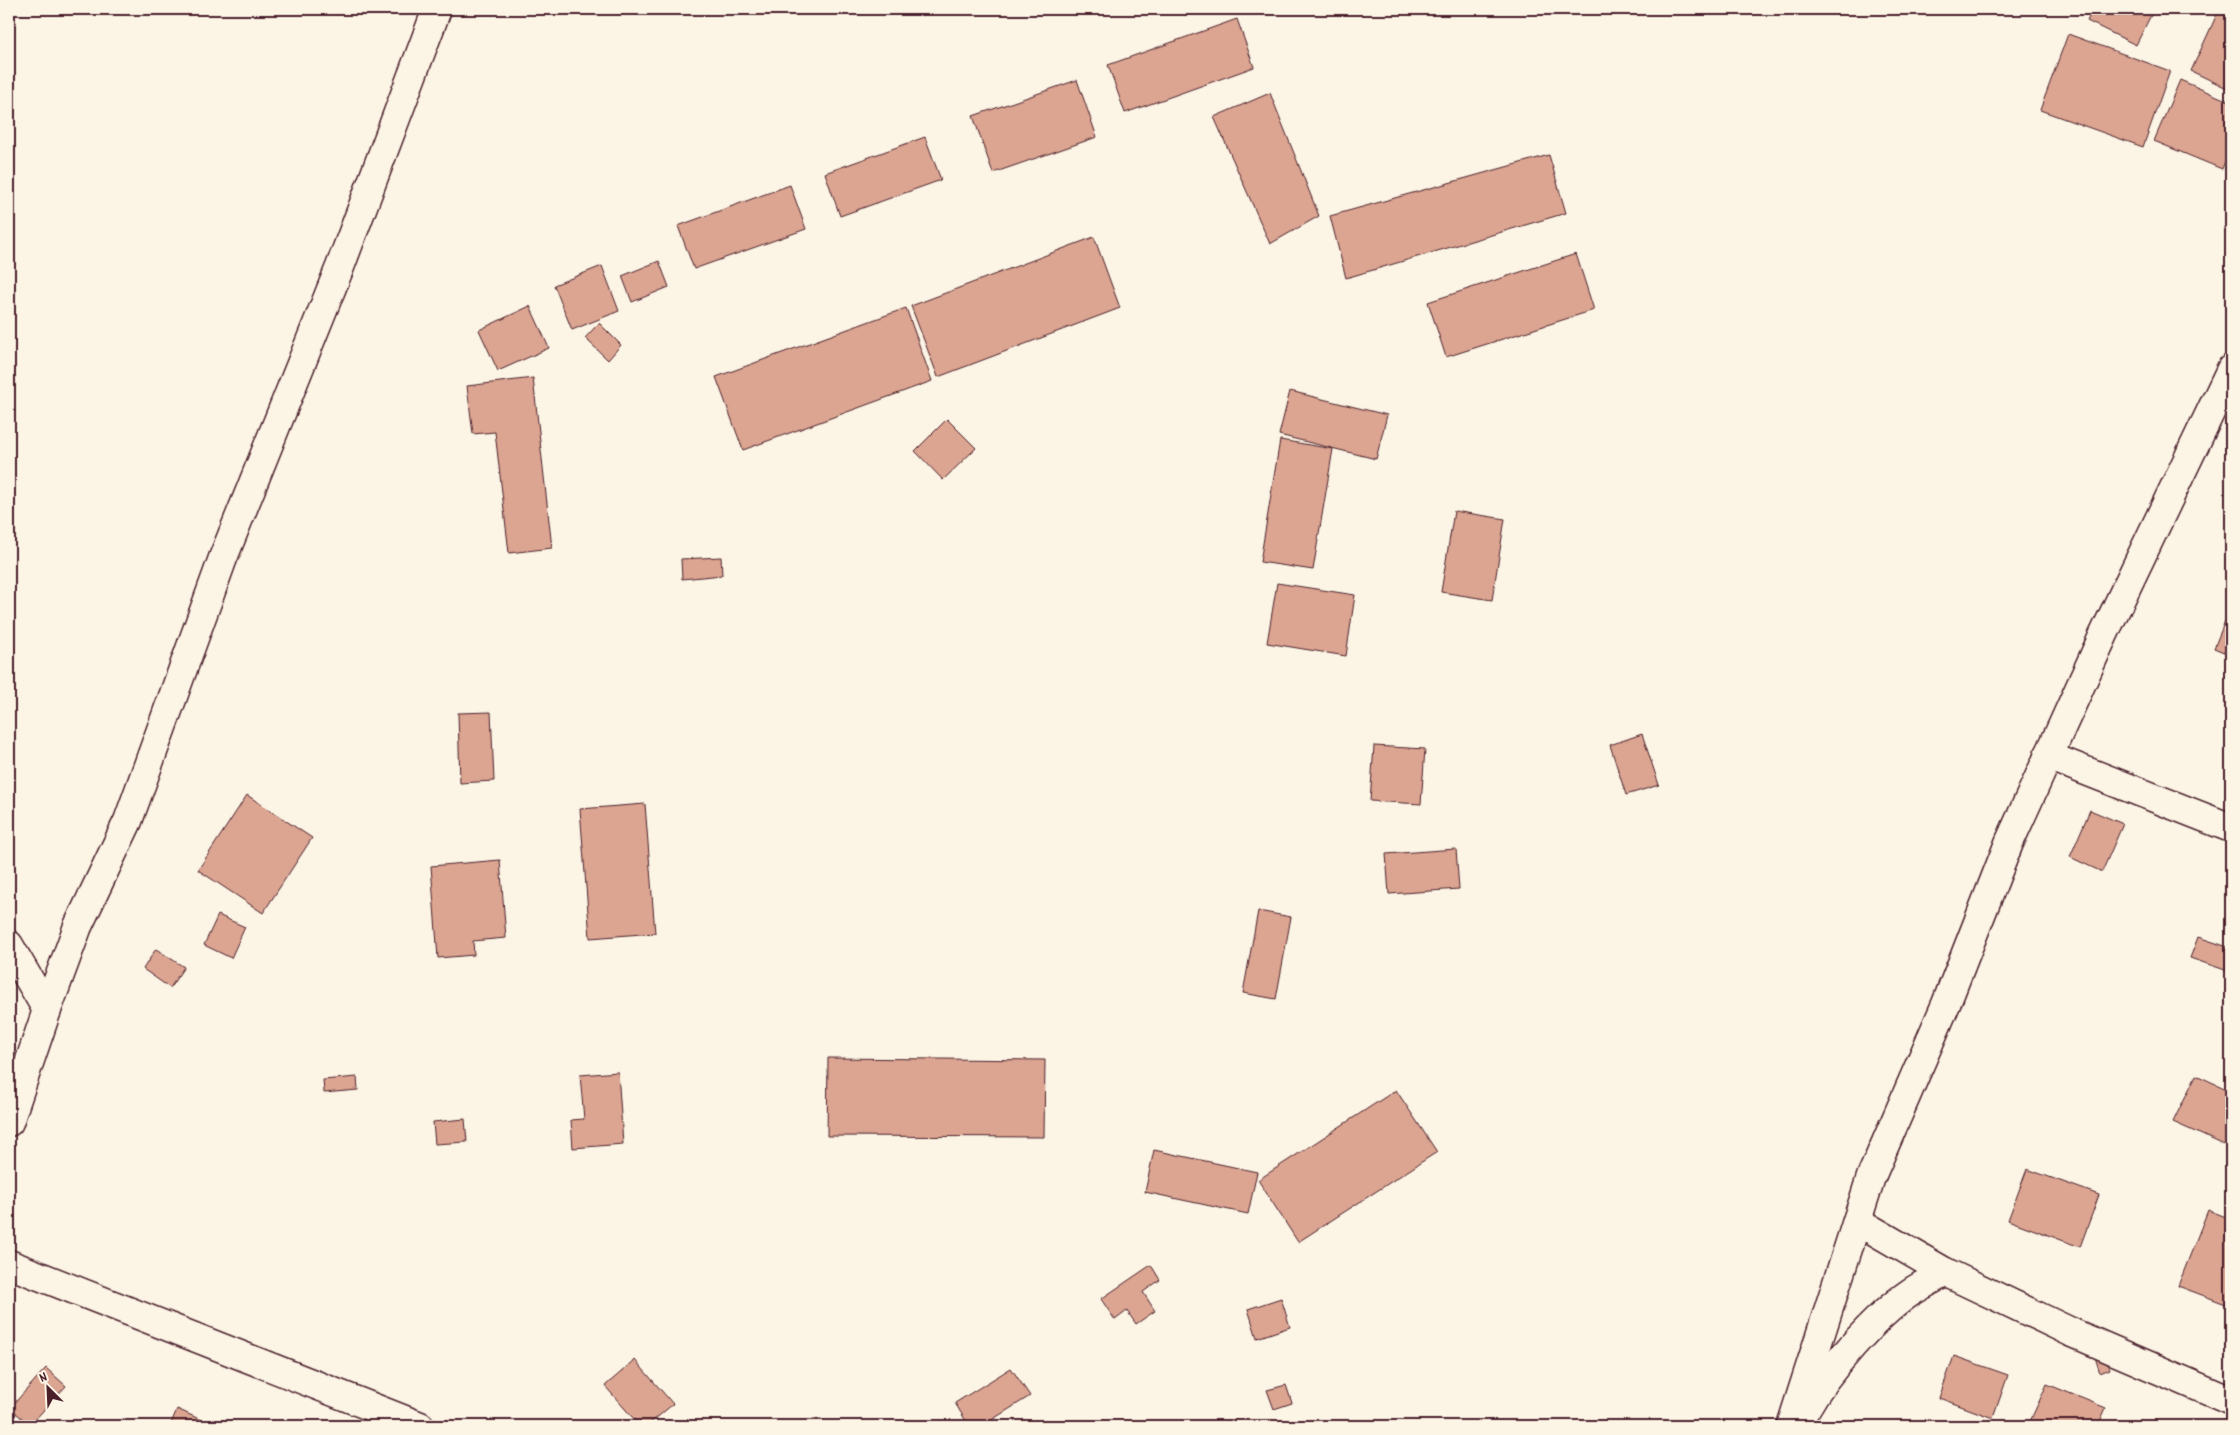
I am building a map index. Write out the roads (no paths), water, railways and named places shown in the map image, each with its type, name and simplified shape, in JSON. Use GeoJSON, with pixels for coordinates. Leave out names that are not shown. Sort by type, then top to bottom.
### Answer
{"type":"FeatureCollection","features":[{"type":"Feature","properties":{"kind":"street"},"geometry":{"type":"LineString","coordinates":[[9,1122],[78,926],[128,821],[223,558],[340,267],[437,9]]}},
{"type":"Feature","properties":{"kind":"street"},"geometry":{"type":"LineString","coordinates":[[1791,1426],[1871,1177],[1946,1004],[2008,843],[2231,369]]}},
{"type":"Feature","properties":{"kind":"street"},"geometry":{"type":"LineString","coordinates":[[2048,756],[2231,828]]}},
{"type":"Feature","properties":{"kind":"street"},"geometry":{"type":"LineString","coordinates":[[9,945],[47,1010]]}},
{"type":"Feature","properties":{"kind":"street"},"geometry":{"type":"LineString","coordinates":[[1857,1220],[1945,1272],[2074,1333],[2231,1401]]}},
{"type":"Feature","properties":{"kind":"street"},"geometry":{"type":"LineString","coordinates":[[9,1264],[420,1426]]}},
{"type":"Feature","properties":{"kind":"street"},"geometry":{"type":"LineString","coordinates":[[1796,1426],[1811,1400],[1850,1348],[1910,1293],[1945,1272]]}}]}
